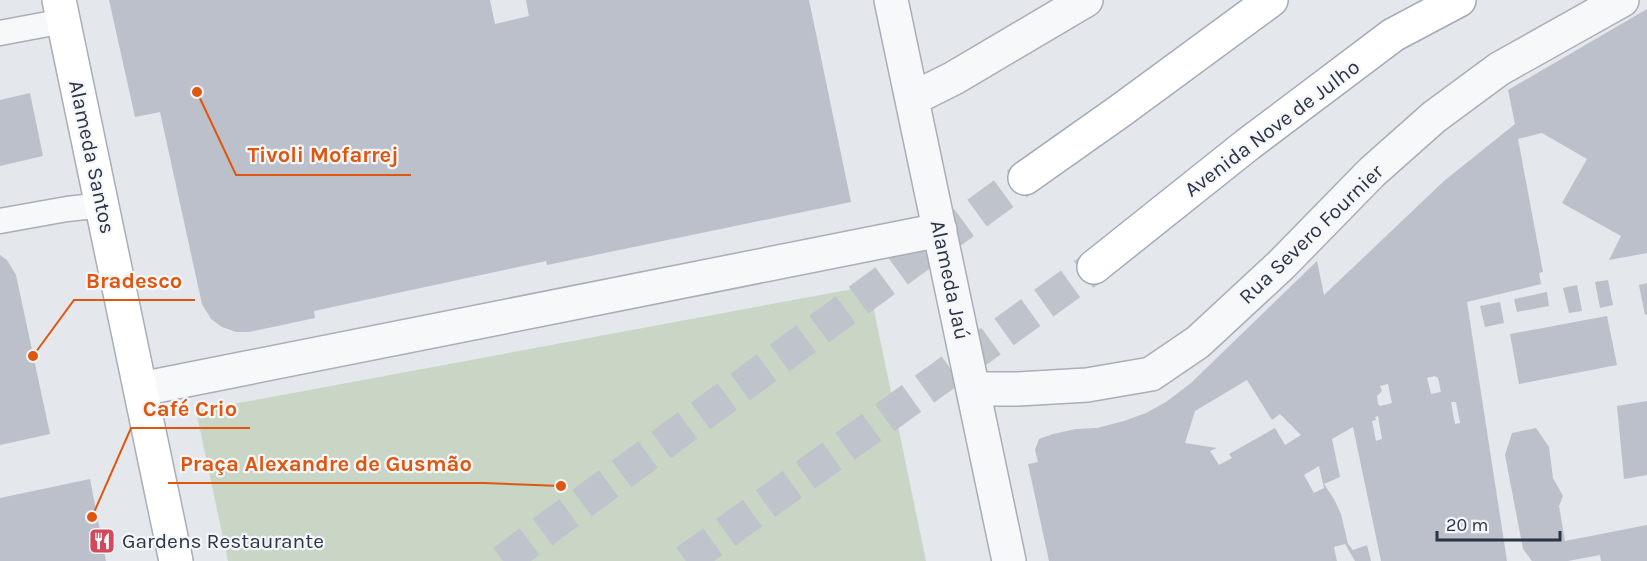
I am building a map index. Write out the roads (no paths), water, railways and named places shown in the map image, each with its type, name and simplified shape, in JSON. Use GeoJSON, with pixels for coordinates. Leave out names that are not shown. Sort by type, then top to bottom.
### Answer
{"type":"FeatureCollection","features":[{"type":"Feature","properties":{"kind":"main road"},"geometry":{"type":"LineString","coordinates":[[1024,178],[1271,0]]}},
{"type":"Feature","properties":{"kind":"main road","name":"Avenida Nove de Julho"},"geometry":{"type":"LineString","coordinates":[[1094,267],[1247,145],[1393,35],[1459,0]]}},
{"type":"Feature","properties":{"kind":"main road","name":"Alameda Santos"},"geometry":{"type":"LineString","coordinates":[[62,11],[176,561]]}},
{"type":"Feature","properties":{"kind":"street","name":"Alameda Jaú"},"geometry":{"type":"LineString","coordinates":[[891,0],[1009,561]]}},
{"type":"Feature","properties":{"kind":"street"},"geometry":{"type":"LineString","coordinates":[[912,99],[954,78],[1086,0]]}},
{"type":"Feature","properties":{"kind":"street","name":"Rua Severo Fournier"},"geometry":{"type":"LineString","coordinates":[[973,389],[1087,385],[1151,374],[1198,342],[1281,265],[1372,172],[1434,117],[1499,69],[1622,0]]}},
{"type":"Feature","properties":{"kind":"street"},"geometry":{"type":"LineString","coordinates":[[141,388],[940,230]]}},
{"type":"Feature","properties":{"kind":"lane"},"geometry":{"type":"LineString","coordinates":[[0,33],[62,11]]}},
{"type":"Feature","properties":{"kind":"lane"},"geometry":{"type":"LineString","coordinates":[[0,221],[103,205]]}},
{"type":"Feature","properties":{"kind":"tunnel"},"geometry":{"type":"LineString","coordinates":[[503,561],[1025,178]]}},
{"type":"Feature","properties":{"kind":"tunnel"},"geometry":{"type":"LineString","coordinates":[[686,561],[1094,267]]}},
{"type":"Feature","properties":{"kind":"place","name":"Tivoli Mofarrej"},"geometry":{"type":"Point","coordinates":[197,92]}},
{"type":"Feature","properties":{"kind":"place","name":"Bradesco"},"geometry":{"type":"Point","coordinates":[33,356]}},
{"type":"Feature","properties":{"kind":"place","name":"Praça Alexandre de Gusmão"},"geometry":{"type":"Point","coordinates":[561,486]}},
{"type":"Feature","properties":{"kind":"place","name":"Café Crio"},"geometry":{"type":"Point","coordinates":[92,517]}},
{"type":"Feature","properties":{"kind":"place","name":"Gardens Restaurante"},"geometry":{"type":"Point","coordinates":[102,541]}}]}
